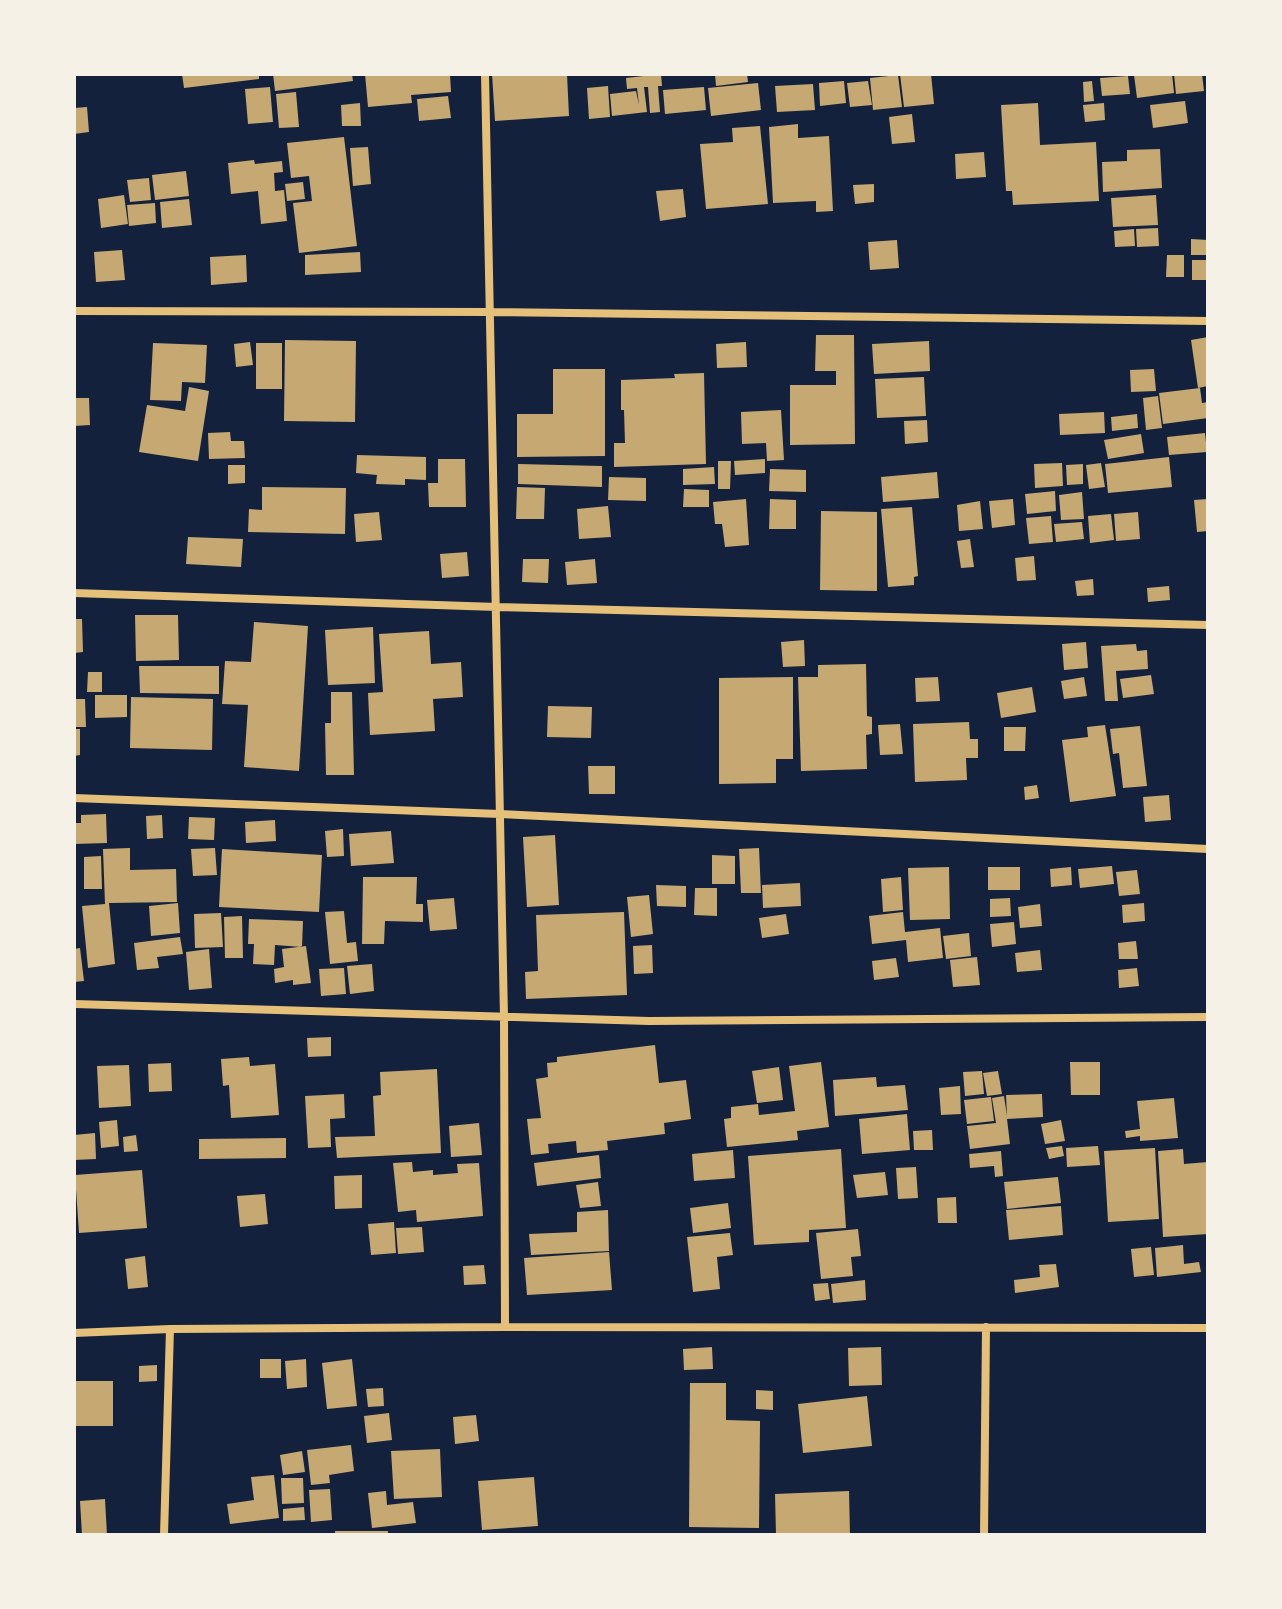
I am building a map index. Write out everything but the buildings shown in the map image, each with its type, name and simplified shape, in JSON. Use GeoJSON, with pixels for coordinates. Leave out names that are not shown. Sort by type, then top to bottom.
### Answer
{"type":"FeatureCollection","features":[{"type":"Feature","properties":{"kind":"street"},"geometry":{"type":"LineString","coordinates":[[485,74],[504,1017],[505,1327]]}},
{"type":"Feature","properties":{"kind":"street"},"geometry":{"type":"LineString","coordinates":[[74,311],[491,312],[1208,321]]}},
{"type":"Feature","properties":{"kind":"street"},"geometry":{"type":"LineString","coordinates":[[74,593],[1208,625]]}},
{"type":"Feature","properties":{"kind":"street"},"geometry":{"type":"LineString","coordinates":[[74,798],[500,814],[1208,849]]}},
{"type":"Feature","properties":{"kind":"street"},"geometry":{"type":"LineString","coordinates":[[74,1004],[649,1021],[1208,1017]]}},
{"type":"Feature","properties":{"kind":"street"},"geometry":{"type":"LineString","coordinates":[[74,1333],[170,1329],[505,1327],[1208,1328]]}},
{"type":"Feature","properties":{"kind":"street"},"geometry":{"type":"LineString","coordinates":[[984,1535],[986,1327]]}},
{"type":"Feature","properties":{"kind":"street"},"geometry":{"type":"LineString","coordinates":[[164,1535],[170,1329]]}}]}
